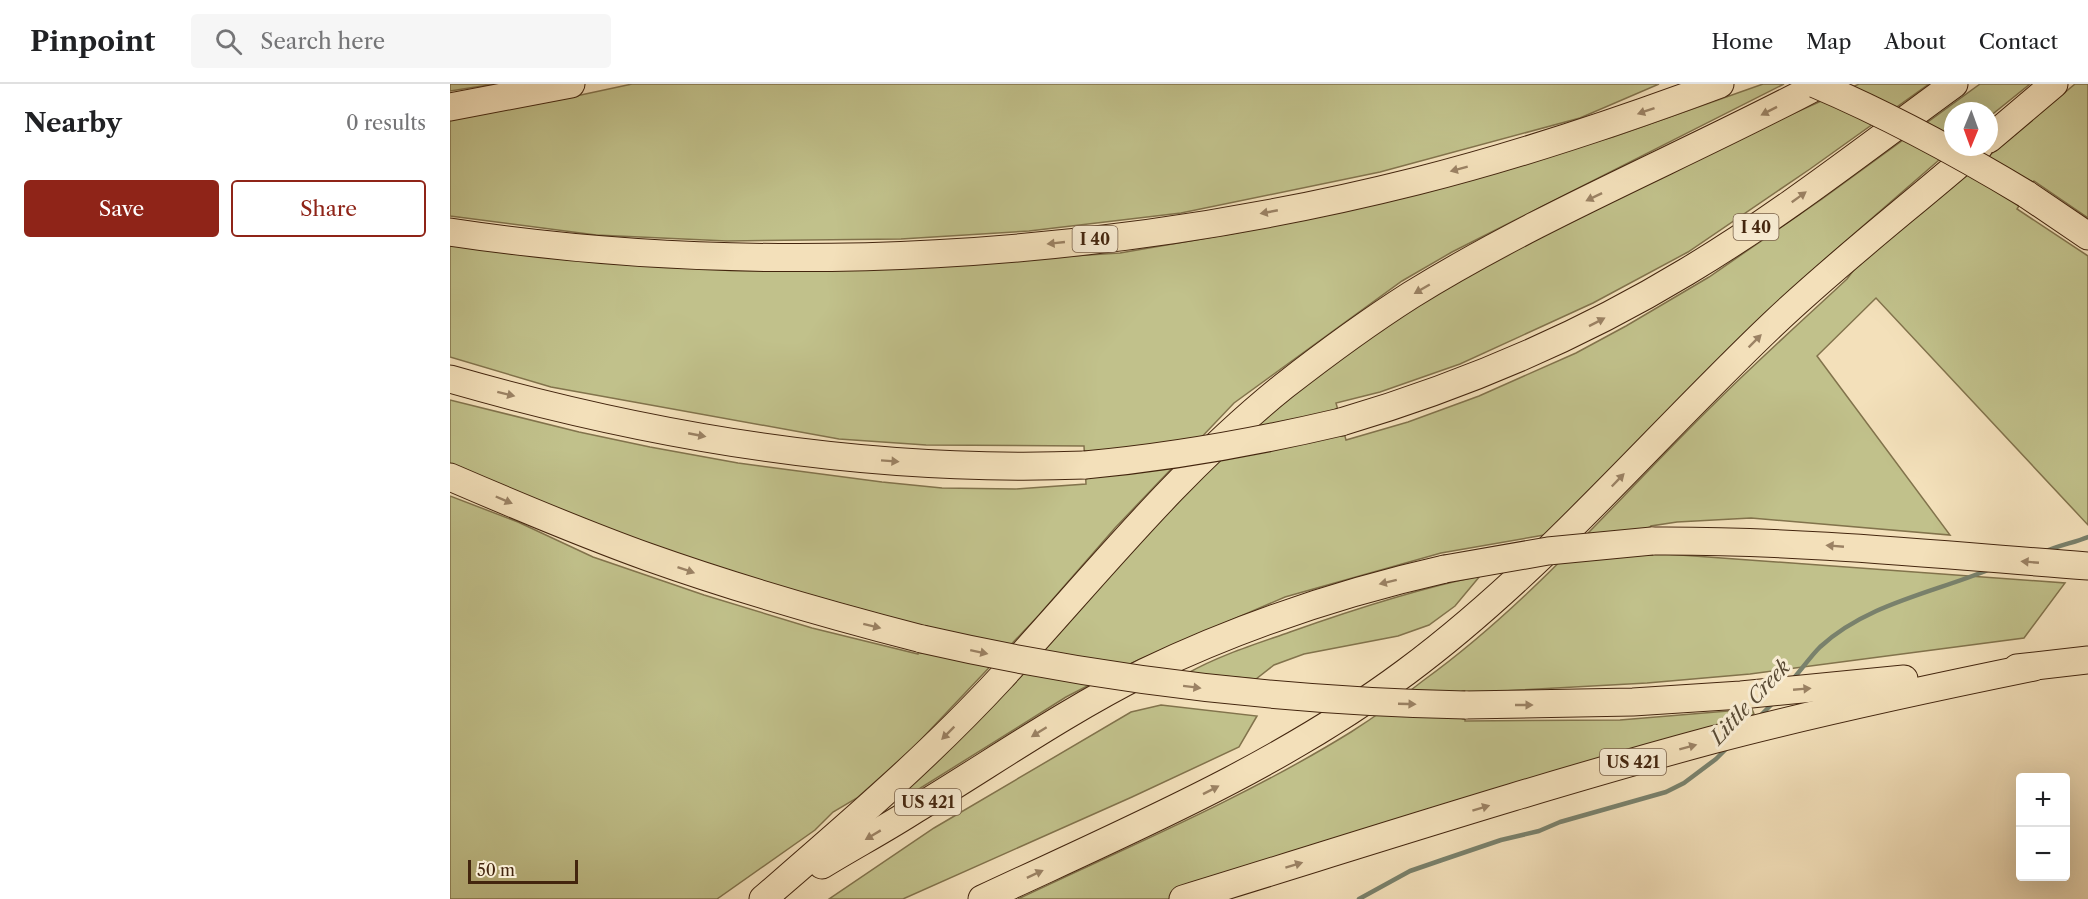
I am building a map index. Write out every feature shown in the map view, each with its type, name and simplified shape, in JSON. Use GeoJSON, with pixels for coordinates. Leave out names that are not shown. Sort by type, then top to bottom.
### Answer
{"type":"FeatureCollection","features":[{"type":"Feature","properties":{"kind":"highway"},"geometry":{"type":"LineString","coordinates":[[450,107],[570,84]]}},
{"type":"Feature","properties":{"kind":"highway","name":"I 40"},"geometry":{"type":"LineString","coordinates":[[450,232],[624,251],[784,256],[944,252],[1103,238],[1260,214],[1416,181],[1570,137],[1720,84]]}},
{"type":"Feature","properties":{"kind":"highway"},"geometry":{"type":"LineString","coordinates":[[1815,84],[1891,118],[1937,142],[2026,194],[2088,236]]}},
{"type":"Feature","properties":{"kind":"highway"},"geometry":{"type":"LineString","coordinates":[[764,899],[909,771],[1002,677],[1116,548],[1179,482],[1241,423],[1315,362],[1368,323],[1458,268],[1553,217],[1821,84]]}},
{"type":"Feature","properties":{"kind":"highway","name":"I 40"},"geometry":{"type":"LineString","coordinates":[[450,379],[644,426],[802,452],[882,460],[979,467],[1085,465],[1209,450],[1341,422],[1448,388],[1496,369],[1583,329],[1641,298],[1742,237],[1954,84]]}},
{"type":"Feature","properties":{"kind":"highway"},"geometry":{"type":"LineString","coordinates":[[1998,131],[2054,84]]}},
{"type":"Feature","properties":{"kind":"highway"},"geometry":{"type":"LineString","coordinates":[[982,899],[1232,780],[1361,704],[1405,673],[1464,626],[1528,570],[1774,323],[1968,156]]}},
{"type":"Feature","properties":{"kind":"highway"},"geometry":{"type":"LineString","coordinates":[[450,477],[646,557],[800,606],[922,639],[1040,664],[1202,688],[1308,699],[1465,705],[1581,704],[1676,700],[2034,667]]}},
{"type":"Feature","properties":{"kind":"highway","name":"US 421"},"geometry":{"type":"LineString","coordinates":[[764,899],[915,810],[1051,724],[1144,673],[1193,650],[1292,611],[1343,594],[1445,569],[1548,551],[1652,541],[1823,545],[2088,566]]}},
{"type":"Feature","properties":{"kind":"highway","name":"US 421"},"geometry":{"type":"LineString","coordinates":[[1183,899],[1623,765],[1713,740],[1805,716],[2034,667],[2088,660]]}},
{"type":"Feature","properties":{"kind":"green space"},"geometry":{"type":"Polygon","coordinates":[[[450,84],[495,84],[450,91],[450,84]]]}},
{"type":"Feature","properties":{"kind":"green space"},"geometry":{"type":"Polygon","coordinates":[[[632,84],[1659,84],[1580,118],[1380,172],[1181,213],[1029,231],[901,239],[727,241],[596,235],[450,216],[450,116],[562,99],[632,84]]]}},
{"type":"Feature","properties":{"kind":"green space"},"geometry":{"type":"Polygon","coordinates":[[[1763,84],[1784,84],[1452,252],[1402,281],[1234,403],[1115,528],[1039,615],[913,748],[857,798],[833,812],[815,830],[717,899],[450,899],[450,496],[518,522],[593,557],[704,595],[812,628],[918,654],[925,627],[685,560],[450,465],[450,400],[579,432],[738,463],[942,488],[1015,489],[1086,484],[1084,446],[926,445],[839,439],[551,387],[450,357],[450,244],[992,261],[1120,253],[1236,233],[1337,212],[1613,137],[1763,84]]]}},
{"type":"Feature","properties":{"kind":"green space"},"geometry":{"type":"Polygon","coordinates":[[[1859,84],[1929,84],[1688,252],[1593,303],[1460,364],[1380,392],[1336,403],[1346,440],[1408,422],[1479,396],[1576,353],[1709,277],[1944,110],[1944,156],[1825,259],[1662,419],[1550,534],[1441,553],[1285,597],[1132,663],[1066,697],[911,794],[905,789],[1166,510],[1260,419],[1361,340],[1503,254],[1768,125],[1859,84]]]}},
{"type":"Feature","properties":{"kind":"green space"},"geometry":{"type":"Polygon","coordinates":[[[1980,84],[2030,84],[1998,110],[1998,102],[1955,102],[1980,84]]]}},
{"type":"Feature","properties":{"kind":"green space"},"geometry":{"type":"Polygon","coordinates":[[[2075,84],[2088,84],[2088,218],[2034,181],[2017,209],[2088,256],[2088,525],[1876,298],[1817,356],[1950,535],[1751,518],[1677,522],[1651,526],[1653,553],[2065,583],[2024,638],[1750,674],[1647,683],[1466,693],[1465,721],[1620,720],[1752,709],[1754,714],[1169,899],[1018,899],[1187,820],[1311,756],[1379,713],[1464,650],[1538,583],[1713,405],[1847,279],[1856,267],[1989,156],[1998,156],[1998,148],[2075,84]]]}},
{"type":"Feature","properties":{"kind":"green space"},"geometry":{"type":"Polygon","coordinates":[[[1480,576],[1455,606],[1429,625],[1398,636],[1304,654],[1274,665],[1256,679],[1188,673],[1238,650],[1337,616],[1408,594],[1480,576]]]}},
{"type":"Feature","properties":{"kind":"green space"},"geometry":{"type":"Polygon","coordinates":[[[1161,705],[1257,716],[1239,747],[903,899],[829,899],[934,828],[1131,712],[1161,705]]]}},
{"type":"Feature","properties":{"kind":"waterway","name":"Little Creek"},"geometry":{"type":"LineString","coordinates":[[2044,552],[2088,537]]}},
{"type":"Feature","properties":{"kind":"waterway","name":"Little Creek"},"geometry":{"type":"LineString","coordinates":[[1793,679],[1820,647],[1838,632],[1858,620],[1901,601],[1988,570]]}},
{"type":"Feature","properties":{"kind":"waterway","name":"Little Creek"},"geometry":{"type":"LineString","coordinates":[[1759,717],[1774,702]]}},
{"type":"Feature","properties":{"kind":"waterway","name":"Little Creek"},"geometry":{"type":"LineString","coordinates":[[1359,899],[1410,871],[1501,840],[1539,831],[1560,822],[1666,792],[1684,783],[1727,748]]}}]}
